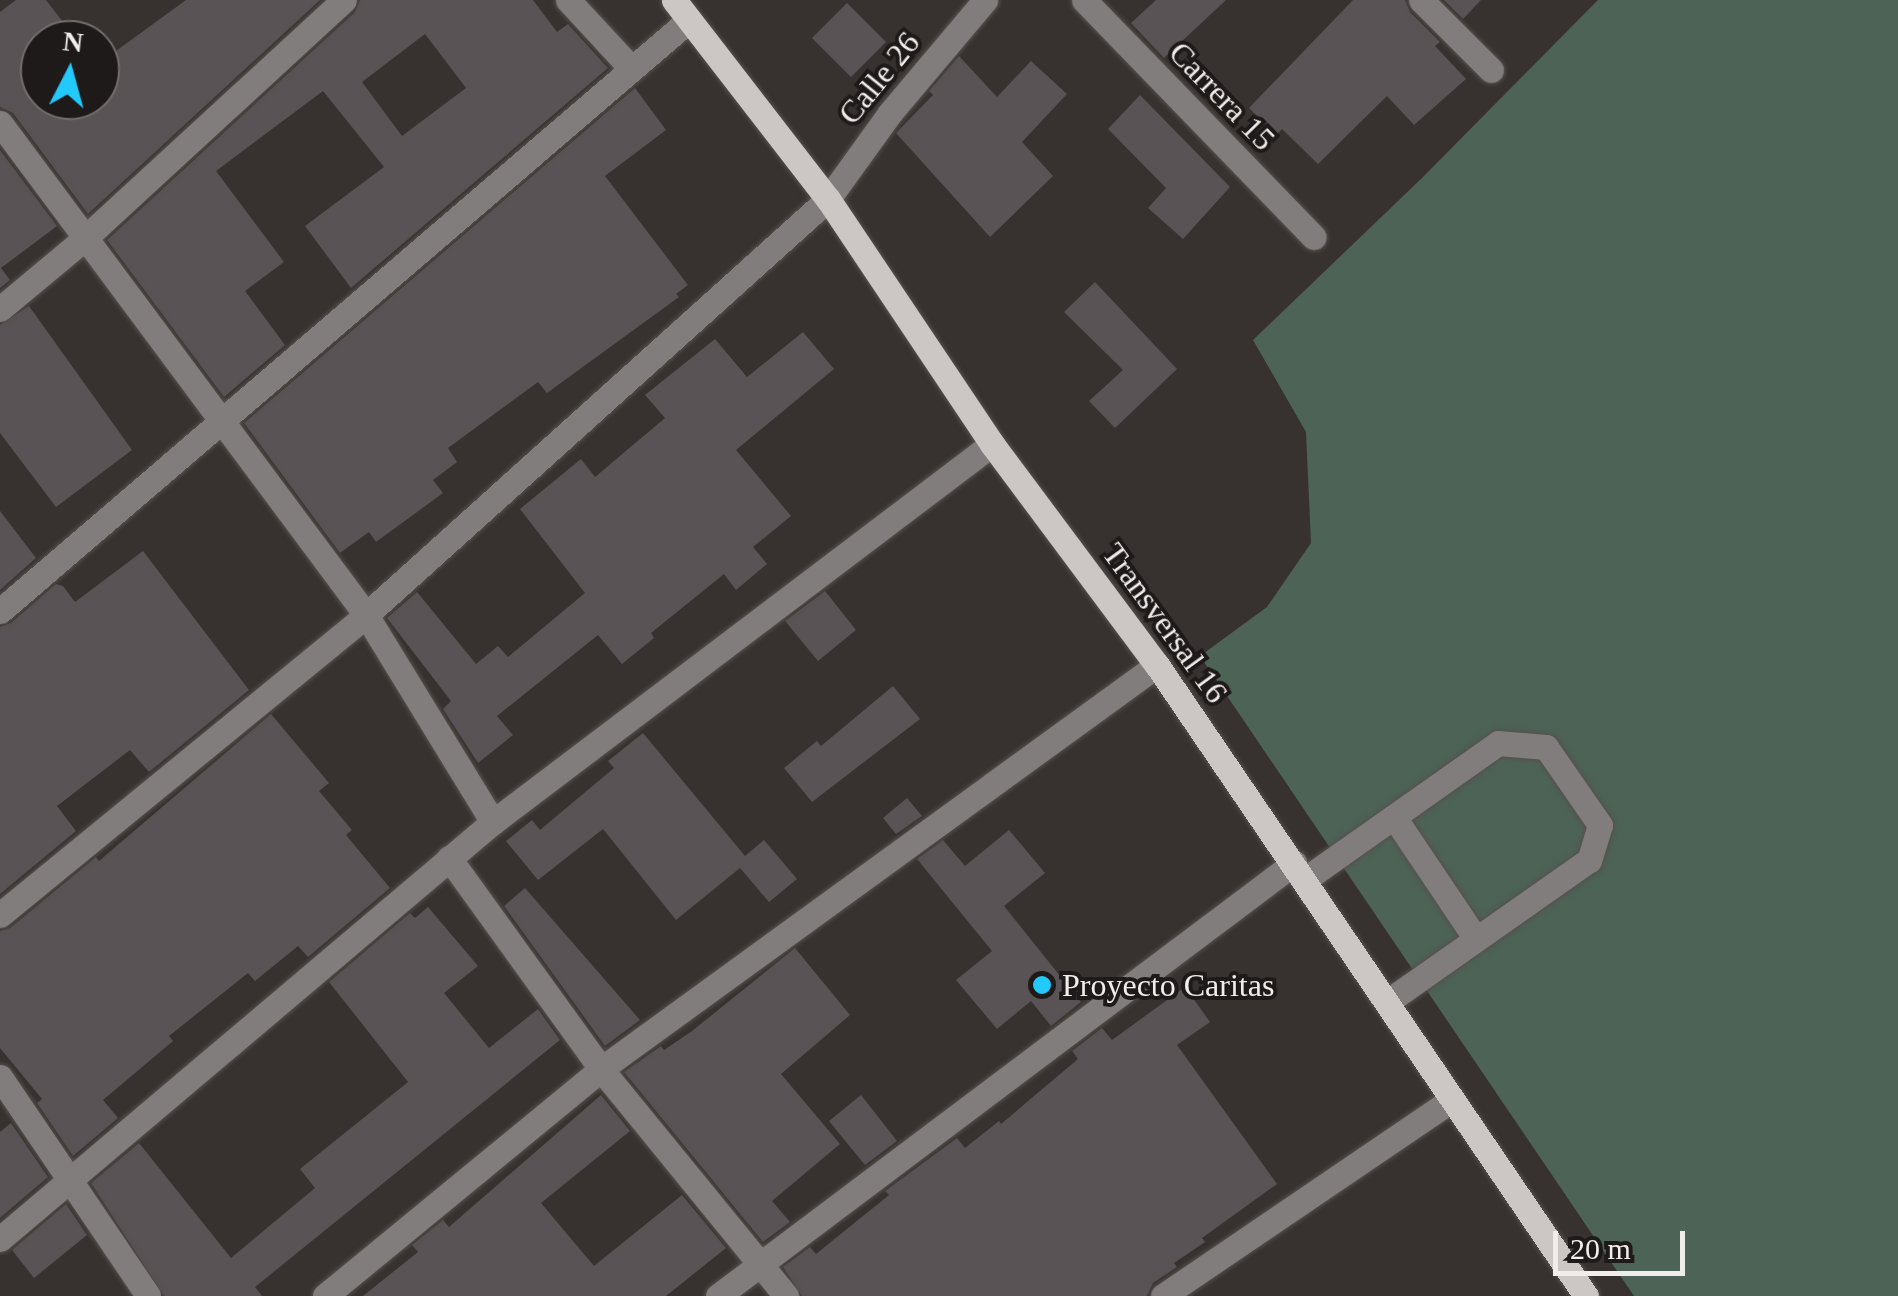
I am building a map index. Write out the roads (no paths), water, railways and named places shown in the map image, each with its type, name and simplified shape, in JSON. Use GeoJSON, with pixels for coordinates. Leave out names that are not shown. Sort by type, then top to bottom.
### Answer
{"type":"FeatureCollection","features":[{"type":"Feature","properties":{"kind":"main road","name":"Transversal 16"},"geometry":{"type":"LineString","coordinates":[[681,10],[828,199],[992,444],[1158,665],[1586,1296]]}},
{"type":"Feature","properties":{"kind":"street"},"geometry":{"type":"LineString","coordinates":[[0,309],[84,239],[344,0]]}},
{"type":"Feature","properties":{"kind":"street"},"geometry":{"type":"LineString","coordinates":[[568,0],[630,67]]}},
{"type":"Feature","properties":{"kind":"street","name":"Calle 26"},"geometry":{"type":"LineString","coordinates":[[0,916],[366,615],[828,199],[890,113],[985,0]]}},
{"type":"Feature","properties":{"kind":"street","name":"Carrera 15"},"geometry":{"type":"LineString","coordinates":[[1084,0],[1314,237]]}},
{"type":"Feature","properties":{"kind":"street"},"geometry":{"type":"LineString","coordinates":[[1421,0],[1491,70]]}},
{"type":"Feature","properties":{"kind":"street"},"geometry":{"type":"LineString","coordinates":[[0,611],[630,67],[681,10]]}},
{"type":"Feature","properties":{"kind":"street"},"geometry":{"type":"LineString","coordinates":[[0,123],[366,615],[493,822]]}},
{"type":"Feature","properties":{"kind":"street"},"geometry":{"type":"LineString","coordinates":[[0,1238],[448,858],[992,444]]}},
{"type":"Feature","properties":{"kind":"street"},"geometry":{"type":"LineString","coordinates":[[325,1296],[601,1069],[1158,665]]}},
{"type":"Feature","properties":{"kind":"street"},"geometry":{"type":"LineString","coordinates":[[718,1296],[1299,872],[1394,817],[1498,743],[1546,747],[1600,826],[1589,860],[1387,1002]]}},
{"type":"Feature","properties":{"kind":"street"},"geometry":{"type":"LineString","coordinates":[[1394,817],[1476,940]]}},
{"type":"Feature","properties":{"kind":"street"},"geometry":{"type":"LineString","coordinates":[[448,858],[601,1069],[786,1296]]}},
{"type":"Feature","properties":{"kind":"street"},"geometry":{"type":"LineString","coordinates":[[0,1077],[148,1296]]}},
{"type":"Feature","properties":{"kind":"street"},"geometry":{"type":"LineString","coordinates":[[1164,1296],[1452,1100]]}},
{"type":"Feature","properties":{"kind":"place","name":"Proyecto Caritas"},"geometry":{"type":"Point","coordinates":[1042,985]}}]}
